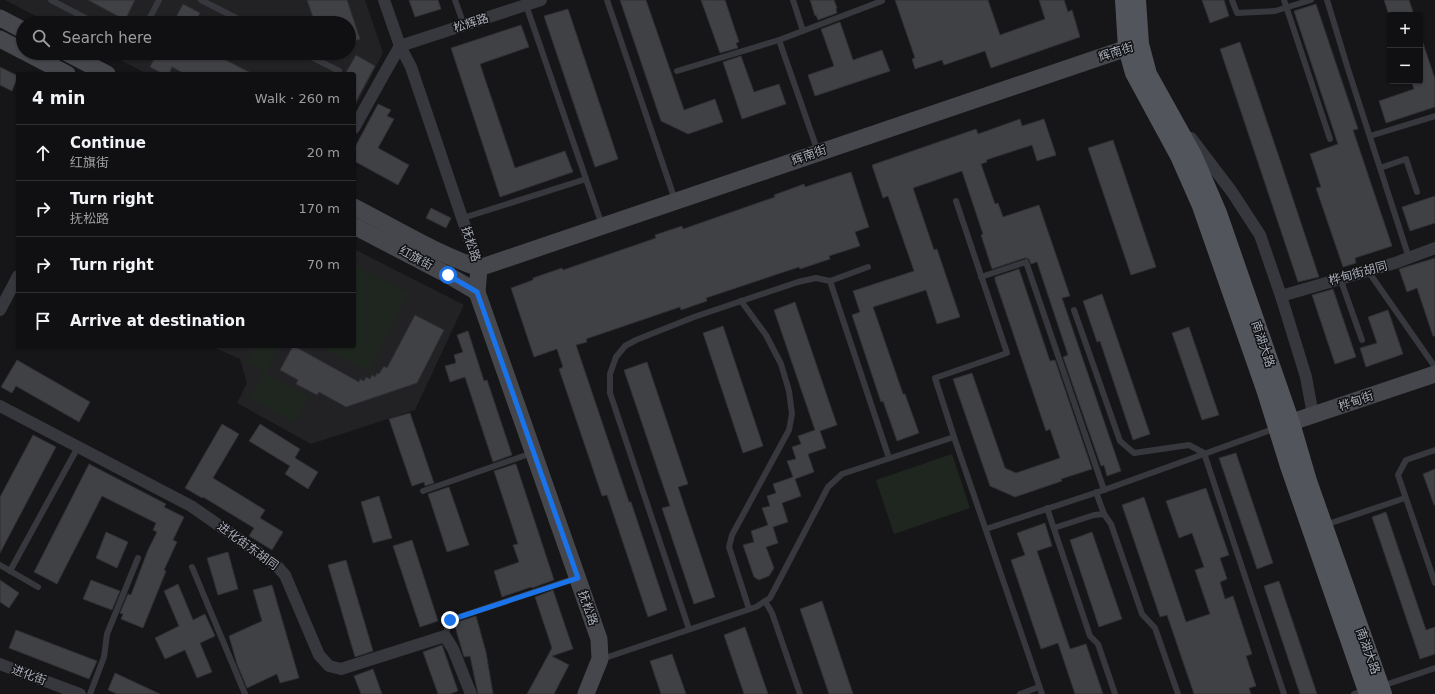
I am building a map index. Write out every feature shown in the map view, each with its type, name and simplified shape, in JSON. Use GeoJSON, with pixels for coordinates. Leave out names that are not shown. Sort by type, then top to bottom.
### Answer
{"type":"FeatureCollection","features":[{"type":"Feature","properties":{"kind":"main road","name":"南湖大路"},"geometry":{"type":"LineString","coordinates":[[1124,0],[1133,46],[1193,155],[1218,213],[1284,425],[1289,466],[1370,692]]}},
{"type":"Feature","properties":{"kind":"main road","name":"南湖大路"},"geometry":{"type":"LineString","coordinates":[[1137,0],[1133,46],[1134,73],[1179,156],[1201,206],[1284,425],[1308,481],[1323,525],[1370,692]]}},
{"type":"Feature","properties":{"kind":"street","name":"抚松路"},"geometry":{"type":"LineString","coordinates":[[384,0],[400,46],[411,67],[463,218],[479,268],[477,292],[599,639],[600,659],[586,694]]}},
{"type":"Feature","properties":{"kind":"street","name":"松辉路"},"geometry":{"type":"LineString","coordinates":[[400,46],[541,0]]}},
{"type":"Feature","properties":{"kind":"street"},"geometry":{"type":"LineString","coordinates":[[0,18],[16,26]]}},
{"type":"Feature","properties":{"kind":"street"},"geometry":{"type":"LineString","coordinates":[[0,39],[16,47]]}},
{"type":"Feature","properties":{"kind":"street"},"geometry":{"type":"LineString","coordinates":[[356,124],[400,46]]}},
{"type":"Feature","properties":{"kind":"street","name":"辉南街"},"geometry":{"type":"LineString","coordinates":[[479,268],[1133,46]]}},
{"type":"Feature","properties":{"kind":"street"},"geometry":{"type":"LineString","coordinates":[[40,60],[63,72]]}},
{"type":"Feature","properties":{"kind":"street"},"geometry":{"type":"LineString","coordinates":[[80,60],[103,72]]}},
{"type":"Feature","properties":{"kind":"street"},"geometry":{"type":"LineString","coordinates":[[1167,110],[1200,149],[1232,192],[1260,235],[1306,377],[1313,415]]}},
{"type":"Feature","properties":{"kind":"street","name":"红旗街"},"geometry":{"type":"LineString","coordinates":[[356,208],[428,246],[479,268]]}},
{"type":"Feature","properties":{"kind":"street","name":"红旗街"},"geometry":{"type":"LineString","coordinates":[[356,227],[448,275],[477,292]]}},
{"type":"Feature","properties":{"kind":"street","name":"桦甸街胡同"},"geometry":{"type":"LineString","coordinates":[[1281,296],[1395,263],[1435,248]]}},
{"type":"Feature","properties":{"kind":"street"},"geometry":{"type":"LineString","coordinates":[[0,310],[16,280]]}},
{"type":"Feature","properties":{"kind":"street","name":"桦甸街"},"geometry":{"type":"LineString","coordinates":[[1284,425],[1435,374]]}},
{"type":"Feature","properties":{"kind":"street","name":"进化街东胡同"},"geometry":{"type":"LineString","coordinates":[[0,406],[191,506],[276,565],[285,575],[319,655],[329,666],[341,669],[445,636]]}},
{"type":"Feature","properties":{"kind":"street"},"geometry":{"type":"LineString","coordinates":[[445,636],[453,649],[471,694]]}},
{"type":"Feature","properties":{"kind":"street","name":"进化街"},"geometry":{"type":"LineString","coordinates":[[0,664],[80,694]]}},
{"type":"Feature","properties":{"kind":"lane"},"geometry":{"type":"LineString","coordinates":[[51,0],[82,16]]}},
{"type":"Feature","properties":{"kind":"lane"},"geometry":{"type":"LineString","coordinates":[[150,16],[159,0]]}},
{"type":"Feature","properties":{"kind":"lane"},"geometry":{"type":"LineString","coordinates":[[201,0],[232,16]]}},
{"type":"Feature","properties":{"kind":"lane"},"geometry":{"type":"LineString","coordinates":[[455,0],[464,26]]}},
{"type":"Feature","properties":{"kind":"lane"},"geometry":{"type":"LineString","coordinates":[[607,0],[675,201]]}},
{"type":"Feature","properties":{"kind":"lane"},"geometry":{"type":"LineString","coordinates":[[793,0],[803,31]]}},
{"type":"Feature","properties":{"kind":"lane"},"geometry":{"type":"LineString","coordinates":[[1232,0],[1237,13],[1275,11],[1311,0]]}},
{"type":"Feature","properties":{"kind":"lane"},"geometry":{"type":"LineString","coordinates":[[1284,0],[1330,140]]}},
{"type":"Feature","properties":{"kind":"lane"},"geometry":{"type":"LineString","coordinates":[[1327,0],[1409,258]]}},
{"type":"Feature","properties":{"kind":"lane"},"geometry":{"type":"LineString","coordinates":[[677,71],[779,40],[882,1]]}},
{"type":"Feature","properties":{"kind":"lane"},"geometry":{"type":"LineString","coordinates":[[526,5],[602,226]]}},
{"type":"Feature","properties":{"kind":"lane"},"geometry":{"type":"LineString","coordinates":[[779,40],[818,152]]}},
{"type":"Feature","properties":{"kind":"lane"},"geometry":{"type":"LineString","coordinates":[[318,60],[339,71],[338,72]]}},
{"type":"Feature","properties":{"kind":"lane"},"geometry":{"type":"LineString","coordinates":[[1370,136],[1435,116]]}},
{"type":"Feature","properties":{"kind":"lane"},"geometry":{"type":"LineString","coordinates":[[1380,168],[1406,159],[1417,192]]}},
{"type":"Feature","properties":{"kind":"lane"},"geometry":{"type":"LineString","coordinates":[[463,218],[586,179]]}},
{"type":"Feature","properties":{"kind":"lane"},"geometry":{"type":"LineString","coordinates":[[956,201],[1007,353],[935,378],[1042,694]]}},
{"type":"Feature","properties":{"kind":"lane"},"geometry":{"type":"LineString","coordinates":[[981,277],[1026,262],[1104,490]]}},
{"type":"Feature","properties":{"kind":"lane"},"geometry":{"type":"LineString","coordinates":[[689,629],[610,393],[610,374],[616,357],[626,346],[636,340],[694,317],[798,282],[816,278],[830,280],[868,267]]}},
{"type":"Feature","properties":{"kind":"lane"},"geometry":{"type":"LineString","coordinates":[[1368,271],[1435,367]]}},
{"type":"Feature","properties":{"kind":"lane"},"geometry":{"type":"LineString","coordinates":[[1340,278],[1362,340]]}},
{"type":"Feature","properties":{"kind":"lane"},"geometry":{"type":"LineString","coordinates":[[830,280],[889,458]]}},
{"type":"Feature","properties":{"kind":"lane"},"geometry":{"type":"LineString","coordinates":[[741,302],[766,335],[780,364],[789,391],[792,414],[789,430],[732,535],[729,547],[749,609]]}},
{"type":"Feature","properties":{"kind":"lane"},"geometry":{"type":"LineString","coordinates":[[1074,310],[1120,441],[1134,453],[1189,444],[1204,453],[1284,694]]}},
{"type":"Feature","properties":{"kind":"lane"},"geometry":{"type":"LineString","coordinates":[[986,529],[1104,490],[1284,425]]}},
{"type":"Feature","properties":{"kind":"lane"},"geometry":{"type":"LineString","coordinates":[[600,659],[749,609],[770,598],[828,487],[842,474],[954,437]]}},
{"type":"Feature","properties":{"kind":"lane"},"geometry":{"type":"LineString","coordinates":[[10,571],[78,447]]}},
{"type":"Feature","properties":{"kind":"lane"},"geometry":{"type":"LineString","coordinates":[[1435,450],[1406,460],[1398,475],[1435,582]]}},
{"type":"Feature","properties":{"kind":"lane"},"geometry":{"type":"LineString","coordinates":[[422,491],[534,453]]}},
{"type":"Feature","properties":{"kind":"lane"},"geometry":{"type":"LineString","coordinates":[[1096,492],[1104,514],[1112,524],[1142,614],[1155,628],[1178,694]]}},
{"type":"Feature","properties":{"kind":"lane"},"geometry":{"type":"LineString","coordinates":[[1323,525],[1405,498]]}},
{"type":"Feature","properties":{"kind":"lane"},"geometry":{"type":"LineString","coordinates":[[1047,508],[1090,636],[1098,644],[1115,694]]}},
{"type":"Feature","properties":{"kind":"lane"},"geometry":{"type":"LineString","coordinates":[[1054,528],[1094,515],[1104,514]]}},
{"type":"Feature","properties":{"kind":"lane"},"geometry":{"type":"LineString","coordinates":[[90,694],[104,657],[107,634],[138,558]]}},
{"type":"Feature","properties":{"kind":"lane"},"geometry":{"type":"LineString","coordinates":[[0,566],[38,587]]}},
{"type":"Feature","properties":{"kind":"lane"},"geometry":{"type":"LineString","coordinates":[[192,567],[245,694]]}},
{"type":"Feature","properties":{"kind":"lane"},"geometry":{"type":"LineString","coordinates":[[445,636],[450,620],[578,578]]}},
{"type":"Feature","properties":{"kind":"lane"},"geometry":{"type":"LineString","coordinates":[[765,601],[772,613],[800,694]]}},
{"type":"Feature","properties":{"kind":"lane"},"geometry":{"type":"LineString","coordinates":[[1370,692],[1434,668],[1435,676]]}},
{"type":"Feature","properties":{"kind":"lane"},"geometry":{"type":"LineString","coordinates":[[1020,694],[1039,687]]}},
{"type":"Feature","properties":{"kind":"shaded area"},"geometry":{"type":"Polygon","coordinates":[[[5,0],[365,0],[383,53],[356,105],[356,72],[143,72],[120,60],[356,60],[356,16],[36,16],[5,0]]]}},
{"type":"Feature","properties":{"kind":"shaded area"},"geometry":{"type":"Polygon","coordinates":[[[356,250],[464,305],[415,410],[311,444],[237,403],[247,383],[240,359],[215,348],[356,348],[356,250]]]}},
{"type":"Feature","properties":{"kind":"shaded area"},"geometry":{"type":"Polygon","coordinates":[[[356,265],[409,293],[369,372],[322,348],[356,348],[356,265]]]}},
{"type":"Feature","properties":{"kind":"shaded area"},"geometry":{"type":"Polygon","coordinates":[[[254,348],[278,348],[265,373],[309,397],[295,424],[250,399],[264,372],[246,363],[254,348]]]}},
{"type":"Feature","properties":{"kind":"shaded area"},"geometry":{"type":"Polygon","coordinates":[[[952,454],[970,508],[894,534],[876,480],[952,454]]]}},
{"type":"Feature","properties":{"kind":"building"},"geometry":{"type":"Polygon","coordinates":[[[88,0],[135,0],[127,16],[118,16],[88,0]]]}},
{"type":"Feature","properties":{"kind":"building"},"geometry":{"type":"Polygon","coordinates":[[[307,0],[347,0],[352,16],[313,16],[307,0]]]}},
{"type":"Feature","properties":{"kind":"building"},"geometry":{"type":"Polygon","coordinates":[[[409,0],[438,0],[441,9],[415,17],[409,0]]]}},
{"type":"Feature","properties":{"kind":"building"},"geometry":{"type":"Polygon","coordinates":[[[620,0],[646,0],[684,110],[715,99],[723,122],[688,134],[661,121],[620,0]]]}},
{"type":"Feature","properties":{"kind":"building"},"geometry":{"type":"Polygon","coordinates":[[[701,0],[725,0],[739,42],[736,43],[738,48],[720,53],[701,0]]]}},
{"type":"Feature","properties":{"kind":"building"},"geometry":{"type":"Polygon","coordinates":[[[810,0],[834,0],[837,13],[818,20],[816,15],[815,16],[810,0]]]}},
{"type":"Feature","properties":{"kind":"building"},"geometry":{"type":"Polygon","coordinates":[[[895,0],[988,0],[1000,35],[1045,19],[1039,0],[1064,0],[1068,12],[1072,10],[1080,37],[991,68],[985,51],[944,65],[942,60],[915,69],[912,59],[915,58],[895,0]]]}},
{"type":"Feature","properties":{"kind":"building"},"geometry":{"type":"Polygon","coordinates":[[[1202,0],[1224,0],[1229,16],[1210,23],[1202,0]]]}},
{"type":"Feature","properties":{"kind":"building"},"geometry":{"type":"Polygon","coordinates":[[[1384,0],[1409,0],[1413,12],[1388,12],[1384,0]]]}},
{"type":"Feature","properties":{"kind":"building"},"geometry":{"type":"Polygon","coordinates":[[[183,4],[200,13],[198,16],[177,16],[183,4]]]}},
{"type":"Feature","properties":{"kind":"building"},"geometry":{"type":"Polygon","coordinates":[[[1316,4],[1358,129],[1353,130],[1392,246],[1355,258],[1356,263],[1343,267],[1316,188],[1321,187],[1310,154],[1338,144],[1294,11],[1316,4]]]}},
{"type":"Feature","properties":{"kind":"building"},"geometry":{"type":"Polygon","coordinates":[[[568,9],[618,159],[595,167],[544,16],[568,9]]]}},
{"type":"Feature","properties":{"kind":"building"},"geometry":{"type":"Polygon","coordinates":[[[840,22],[853,60],[882,50],[890,71],[815,96],[808,75],[834,66],[821,29],[840,22]]]}},
{"type":"Feature","properties":{"kind":"building"},"geometry":{"type":"Polygon","coordinates":[[[521,25],[529,47],[480,64],[515,168],[565,151],[573,172],[500,197],[451,48],[521,25]]]}},
{"type":"Feature","properties":{"kind":"building"},"geometry":{"type":"Polygon","coordinates":[[[356,27],[360,39],[356,40],[356,27]]]}},
{"type":"Feature","properties":{"kind":"building"},"geometry":{"type":"Polygon","coordinates":[[[1240,42],[1319,277],[1298,282],[1220,49],[1240,42]]]}},
{"type":"Feature","properties":{"kind":"building"},"geometry":{"type":"Polygon","coordinates":[[[1423,43],[1435,79],[1435,107],[1386,123],[1379,101],[1414,89],[1412,84],[1423,84],[1423,43]]]}},
{"type":"Feature","properties":{"kind":"building"},"geometry":{"type":"Polygon","coordinates":[[[356,55],[375,66],[356,101],[356,72],[346,72],[353,60],[356,60],[356,55]]]}},
{"type":"Feature","properties":{"kind":"building"},"geometry":{"type":"Polygon","coordinates":[[[741,56],[754,92],[779,84],[786,104],[742,119],[723,62],[741,56]]]}},
{"type":"Feature","properties":{"kind":"building"},"geometry":{"type":"Polygon","coordinates":[[[154,60],[226,60],[249,72],[181,72],[172,67],[170,72],[159,72],[150,67],[154,60]]]}},
{"type":"Feature","properties":{"kind":"building"},"geometry":{"type":"Polygon","coordinates":[[[0,67],[16,75],[16,81],[12,91],[0,85],[0,67]]]}},
{"type":"Feature","properties":{"kind":"building"},"geometry":{"type":"Polygon","coordinates":[[[378,104],[391,110],[387,116],[394,119],[378,148],[409,165],[398,185],[356,162],[356,145],[378,104]]]}},
{"type":"Feature","properties":{"kind":"building"},"geometry":{"type":"Polygon","coordinates":[[[1020,119],[1022,126],[1044,119],[1056,155],[1037,161],[1032,145],[986,160],[987,162],[981,164],[995,204],[998,203],[1003,217],[1039,205],[1070,296],[1062,298],[1121,471],[1107,476],[1104,465],[1101,466],[1063,357],[1068,355],[1037,262],[1031,264],[1029,259],[1025,258],[992,269],[981,235],[983,234],[962,171],[913,188],[934,250],[937,249],[960,317],[937,324],[926,290],[873,307],[903,394],[905,394],[919,433],[897,441],[883,401],[881,402],[852,315],[860,312],[853,291],[914,271],[888,196],[883,198],[872,165],[976,129],[978,134],[1020,119]]]}},
{"type":"Feature","properties":{"kind":"building"},"geometry":{"type":"Polygon","coordinates":[[[1113,140],[1156,267],[1131,275],[1088,148],[1113,140]]]}},
{"type":"Feature","properties":{"kind":"building"},"geometry":{"type":"Polygon","coordinates":[[[851,172],[869,227],[855,232],[860,246],[829,256],[830,259],[800,269],[799,267],[706,298],[707,301],[681,310],[680,307],[586,339],[587,342],[576,345],[667,610],[648,617],[607,495],[602,496],[559,369],[563,367],[557,349],[534,357],[511,288],[533,280],[533,278],[562,268],[563,270],[656,238],[655,235],[682,226],[683,229],[775,197],[774,195],[804,184],[805,187],[851,172]]]}},
{"type":"Feature","properties":{"kind":"building"},"geometry":{"type":"Polygon","coordinates":[[[1435,196],[1435,223],[1410,231],[1402,207],[1435,196]]]}},
{"type":"Feature","properties":{"kind":"building"},"geometry":{"type":"Polygon","coordinates":[[[431,208],[451,218],[446,228],[426,218],[431,208]]]}},
{"type":"Feature","properties":{"kind":"building"},"geometry":{"type":"Polygon","coordinates":[[[1435,258],[1435,336],[1433,336],[1417,288],[1407,292],[1399,269],[1435,258]]]}},
{"type":"Feature","properties":{"kind":"building"},"geometry":{"type":"Polygon","coordinates":[[[1019,269],[1050,361],[1055,360],[1092,469],[1015,497],[990,486],[953,379],[972,373],[1005,468],[1016,473],[1060,458],[1050,429],[1046,431],[995,280],[995,277],[1019,269]]]}},
{"type":"Feature","properties":{"kind":"building"},"geometry":{"type":"Polygon","coordinates":[[[1333,289],[1356,357],[1335,364],[1312,295],[1333,289]]]}},
{"type":"Feature","properties":{"kind":"building"},"geometry":{"type":"Polygon","coordinates":[[[1102,294],[1150,434],[1133,440],[1100,341],[1097,342],[1083,301],[1102,294]]]}},
{"type":"Feature","properties":{"kind":"building"},"geometry":{"type":"Polygon","coordinates":[[[795,302],[837,425],[820,431],[826,448],[808,454],[814,472],[795,479],[801,496],[782,503],[788,522],[773,527],[778,543],[766,547],[774,568],[769,576],[759,580],[754,577],[743,545],[754,542],[751,531],[768,525],[762,508],[770,506],[767,496],[776,493],[773,484],[793,477],[787,461],[796,459],[792,447],[801,444],[798,436],[815,430],[774,310],[795,302]]]}},
{"type":"Feature","properties":{"kind":"building"},"geometry":{"type":"Polygon","coordinates":[[[1388,310],[1403,354],[1366,367],[1360,348],[1377,343],[1368,317],[1388,310]]]}},
{"type":"Feature","properties":{"kind":"building"},"geometry":{"type":"Polygon","coordinates":[[[415,315],[444,330],[417,383],[346,407],[319,392],[317,395],[296,384],[298,380],[280,370],[292,348],[298,348],[359,382],[360,379],[364,381],[366,377],[370,379],[372,375],[375,377],[384,366],[387,368],[415,315]]]}},
{"type":"Feature","properties":{"kind":"building"},"geometry":{"type":"Polygon","coordinates":[[[723,326],[763,446],[743,453],[703,333],[723,326]]]}},
{"type":"Feature","properties":{"kind":"building"},"geometry":{"type":"Polygon","coordinates":[[[1189,327],[1219,415],[1202,420],[1172,333],[1189,327]]]}},
{"type":"Feature","properties":{"kind":"building"},"geometry":{"type":"Polygon","coordinates":[[[468,331],[484,381],[487,380],[512,455],[493,462],[465,377],[450,382],[445,366],[456,363],[454,355],[463,352],[457,335],[468,331]]]}},
{"type":"Feature","properties":{"kind":"building"},"geometry":{"type":"Polygon","coordinates":[[[17,360],[90,402],[79,422],[16,386],[12,393],[1,387],[17,360]]]}},
{"type":"Feature","properties":{"kind":"building"},"geometry":{"type":"Polygon","coordinates":[[[647,362],[688,484],[678,487],[715,597],[694,604],[662,508],[670,506],[624,370],[647,362]]]}},
{"type":"Feature","properties":{"kind":"building"},"geometry":{"type":"Polygon","coordinates":[[[410,413],[434,483],[425,486],[424,482],[412,486],[389,419],[410,413]]]}},
{"type":"Feature","properties":{"kind":"building"},"geometry":{"type":"Polygon","coordinates":[[[222,424],[239,434],[213,478],[265,510],[260,518],[283,532],[272,550],[249,536],[254,528],[203,497],[202,498],[185,488],[222,424]]]}},
{"type":"Feature","properties":{"kind":"building"},"geometry":{"type":"Polygon","coordinates":[[[260,424],[300,449],[295,458],[318,472],[308,489],[285,474],[290,466],[249,441],[260,424]]]}},
{"type":"Feature","properties":{"kind":"building"},"geometry":{"type":"Polygon","coordinates":[[[33,435],[56,447],[0,553],[0,497],[33,435]]]}},
{"type":"Feature","properties":{"kind":"building"},"geometry":{"type":"Polygon","coordinates":[[[1236,453],[1273,563],[1257,569],[1219,458],[1236,453]]]}},
{"type":"Feature","properties":{"kind":"building"},"geometry":{"type":"Polygon","coordinates":[[[89,464],[166,504],[164,507],[184,517],[173,540],[177,542],[164,570],[166,571],[143,628],[121,619],[123,614],[120,613],[128,594],[131,595],[148,550],[157,532],[153,530],[156,523],[102,496],[57,584],[34,572],[89,464]]]}},
{"type":"Feature","properties":{"kind":"building"},"geometry":{"type":"Polygon","coordinates":[[[515,464],[554,580],[502,597],[494,571],[519,562],[513,545],[518,544],[494,471],[515,464]]]}},
{"type":"Feature","properties":{"kind":"building"},"geometry":{"type":"Polygon","coordinates":[[[1435,469],[1435,505],[1434,505],[1423,474],[1435,469]]]}},
{"type":"Feature","properties":{"kind":"building"},"geometry":{"type":"Polygon","coordinates":[[[449,487],[469,545],[447,552],[428,494],[449,487]]]}},
{"type":"Feature","properties":{"kind":"building"},"geometry":{"type":"Polygon","coordinates":[[[1206,488],[1229,555],[1220,558],[1227,579],[1220,582],[1225,599],[1233,596],[1252,654],[1246,656],[1256,686],[1249,688],[1251,694],[1194,694],[1167,615],[1160,617],[1122,505],[1144,497],[1186,622],[1210,614],[1195,570],[1204,567],[1192,533],[1179,538],[1166,501],[1206,488]]]}},
{"type":"Feature","properties":{"kind":"building"},"geometry":{"type":"Polygon","coordinates":[[[379,496],[392,538],[373,543],[361,502],[379,496]]]}},
{"type":"Feature","properties":{"kind":"building"},"geometry":{"type":"Polygon","coordinates":[[[1386,512],[1426,630],[1435,627],[1435,654],[1420,659],[1372,517],[1386,512]]]}},
{"type":"Feature","properties":{"kind":"building"},"geometry":{"type":"Polygon","coordinates":[[[1045,523],[1052,546],[1037,551],[1070,649],[1086,644],[1103,694],[1075,694],[1058,643],[1041,649],[1011,560],[1025,555],[1017,533],[1045,523]]]}},
{"type":"Feature","properties":{"kind":"building"},"geometry":{"type":"Polygon","coordinates":[[[106,532],[128,542],[117,568],[96,558],[106,532]]]}},
{"type":"Feature","properties":{"kind":"building"},"geometry":{"type":"Polygon","coordinates":[[[1092,532],[1122,619],[1099,627],[1070,540],[1092,532]]]}},
{"type":"Feature","properties":{"kind":"building"},"geometry":{"type":"Polygon","coordinates":[[[412,540],[438,621],[420,627],[393,546],[412,540]]]}},
{"type":"Feature","properties":{"kind":"building"},"geometry":{"type":"Polygon","coordinates":[[[228,552],[238,589],[218,595],[207,558],[228,552]]]}},
{"type":"Feature","properties":{"kind":"building"},"geometry":{"type":"Polygon","coordinates":[[[346,560],[373,651],[355,657],[328,565],[346,560]]]}},
{"type":"Feature","properties":{"kind":"building"},"geometry":{"type":"Polygon","coordinates":[[[0,580],[19,593],[9,608],[0,602],[0,580]]]}},
{"type":"Feature","properties":{"kind":"building"},"geometry":{"type":"Polygon","coordinates":[[[91,580],[120,591],[112,610],[83,599],[91,580]]]}},
{"type":"Feature","properties":{"kind":"building"},"geometry":{"type":"Polygon","coordinates":[[[1279,581],[1317,694],[1300,694],[1264,586],[1279,581]]]}},
{"type":"Feature","properties":{"kind":"building"},"geometry":{"type":"Polygon","coordinates":[[[178,584],[193,620],[205,614],[215,636],[200,643],[212,672],[197,678],[185,650],[165,659],[155,638],[179,626],[164,591],[178,584]]]}},
{"type":"Feature","properties":{"kind":"building"},"geometry":{"type":"Polygon","coordinates":[[[272,585],[299,678],[280,683],[277,674],[247,688],[237,664],[229,636],[262,621],[253,590],[272,585]]]}},
{"type":"Feature","properties":{"kind":"building"},"geometry":{"type":"Polygon","coordinates":[[[553,590],[573,649],[552,656],[569,665],[554,694],[527,694],[552,648],[535,597],[553,590]]]}},
{"type":"Feature","properties":{"kind":"building"},"geometry":{"type":"Polygon","coordinates":[[[822,601],[853,694],[829,694],[800,609],[822,601]]]}},
{"type":"Feature","properties":{"kind":"building"},"geometry":{"type":"Polygon","coordinates":[[[476,616],[486,652],[493,694],[478,694],[470,656],[464,657],[454,623],[476,616]]]}},
{"type":"Feature","properties":{"kind":"building"},"geometry":{"type":"Polygon","coordinates":[[[745,627],[768,694],[744,694],[724,635],[745,627]]]}},
{"type":"Feature","properties":{"kind":"building"},"geometry":{"type":"Polygon","coordinates":[[[16,630],[97,661],[89,679],[9,648],[16,630]]]}},
{"type":"Feature","properties":{"kind":"building"},"geometry":{"type":"Polygon","coordinates":[[[442,645],[458,691],[450,694],[438,694],[423,652],[442,645]]]}},
{"type":"Feature","properties":{"kind":"building"},"geometry":{"type":"Polygon","coordinates":[[[672,654],[686,694],[661,694],[650,661],[672,654]]]}},
{"type":"Feature","properties":{"kind":"building"},"geometry":{"type":"Polygon","coordinates":[[[373,669],[382,694],[361,694],[354,676],[373,669]]]}},
{"type":"Feature","properties":{"kind":"building"},"geometry":{"type":"Polygon","coordinates":[[[115,673],[160,694],[117,694],[108,690],[115,673]]]}},
{"type":"Feature","properties":{"kind":"route"},"geometry":{"type":"LineString","coordinates":[[448,275],[477,292],[578,578],[450,620]]}}]}
